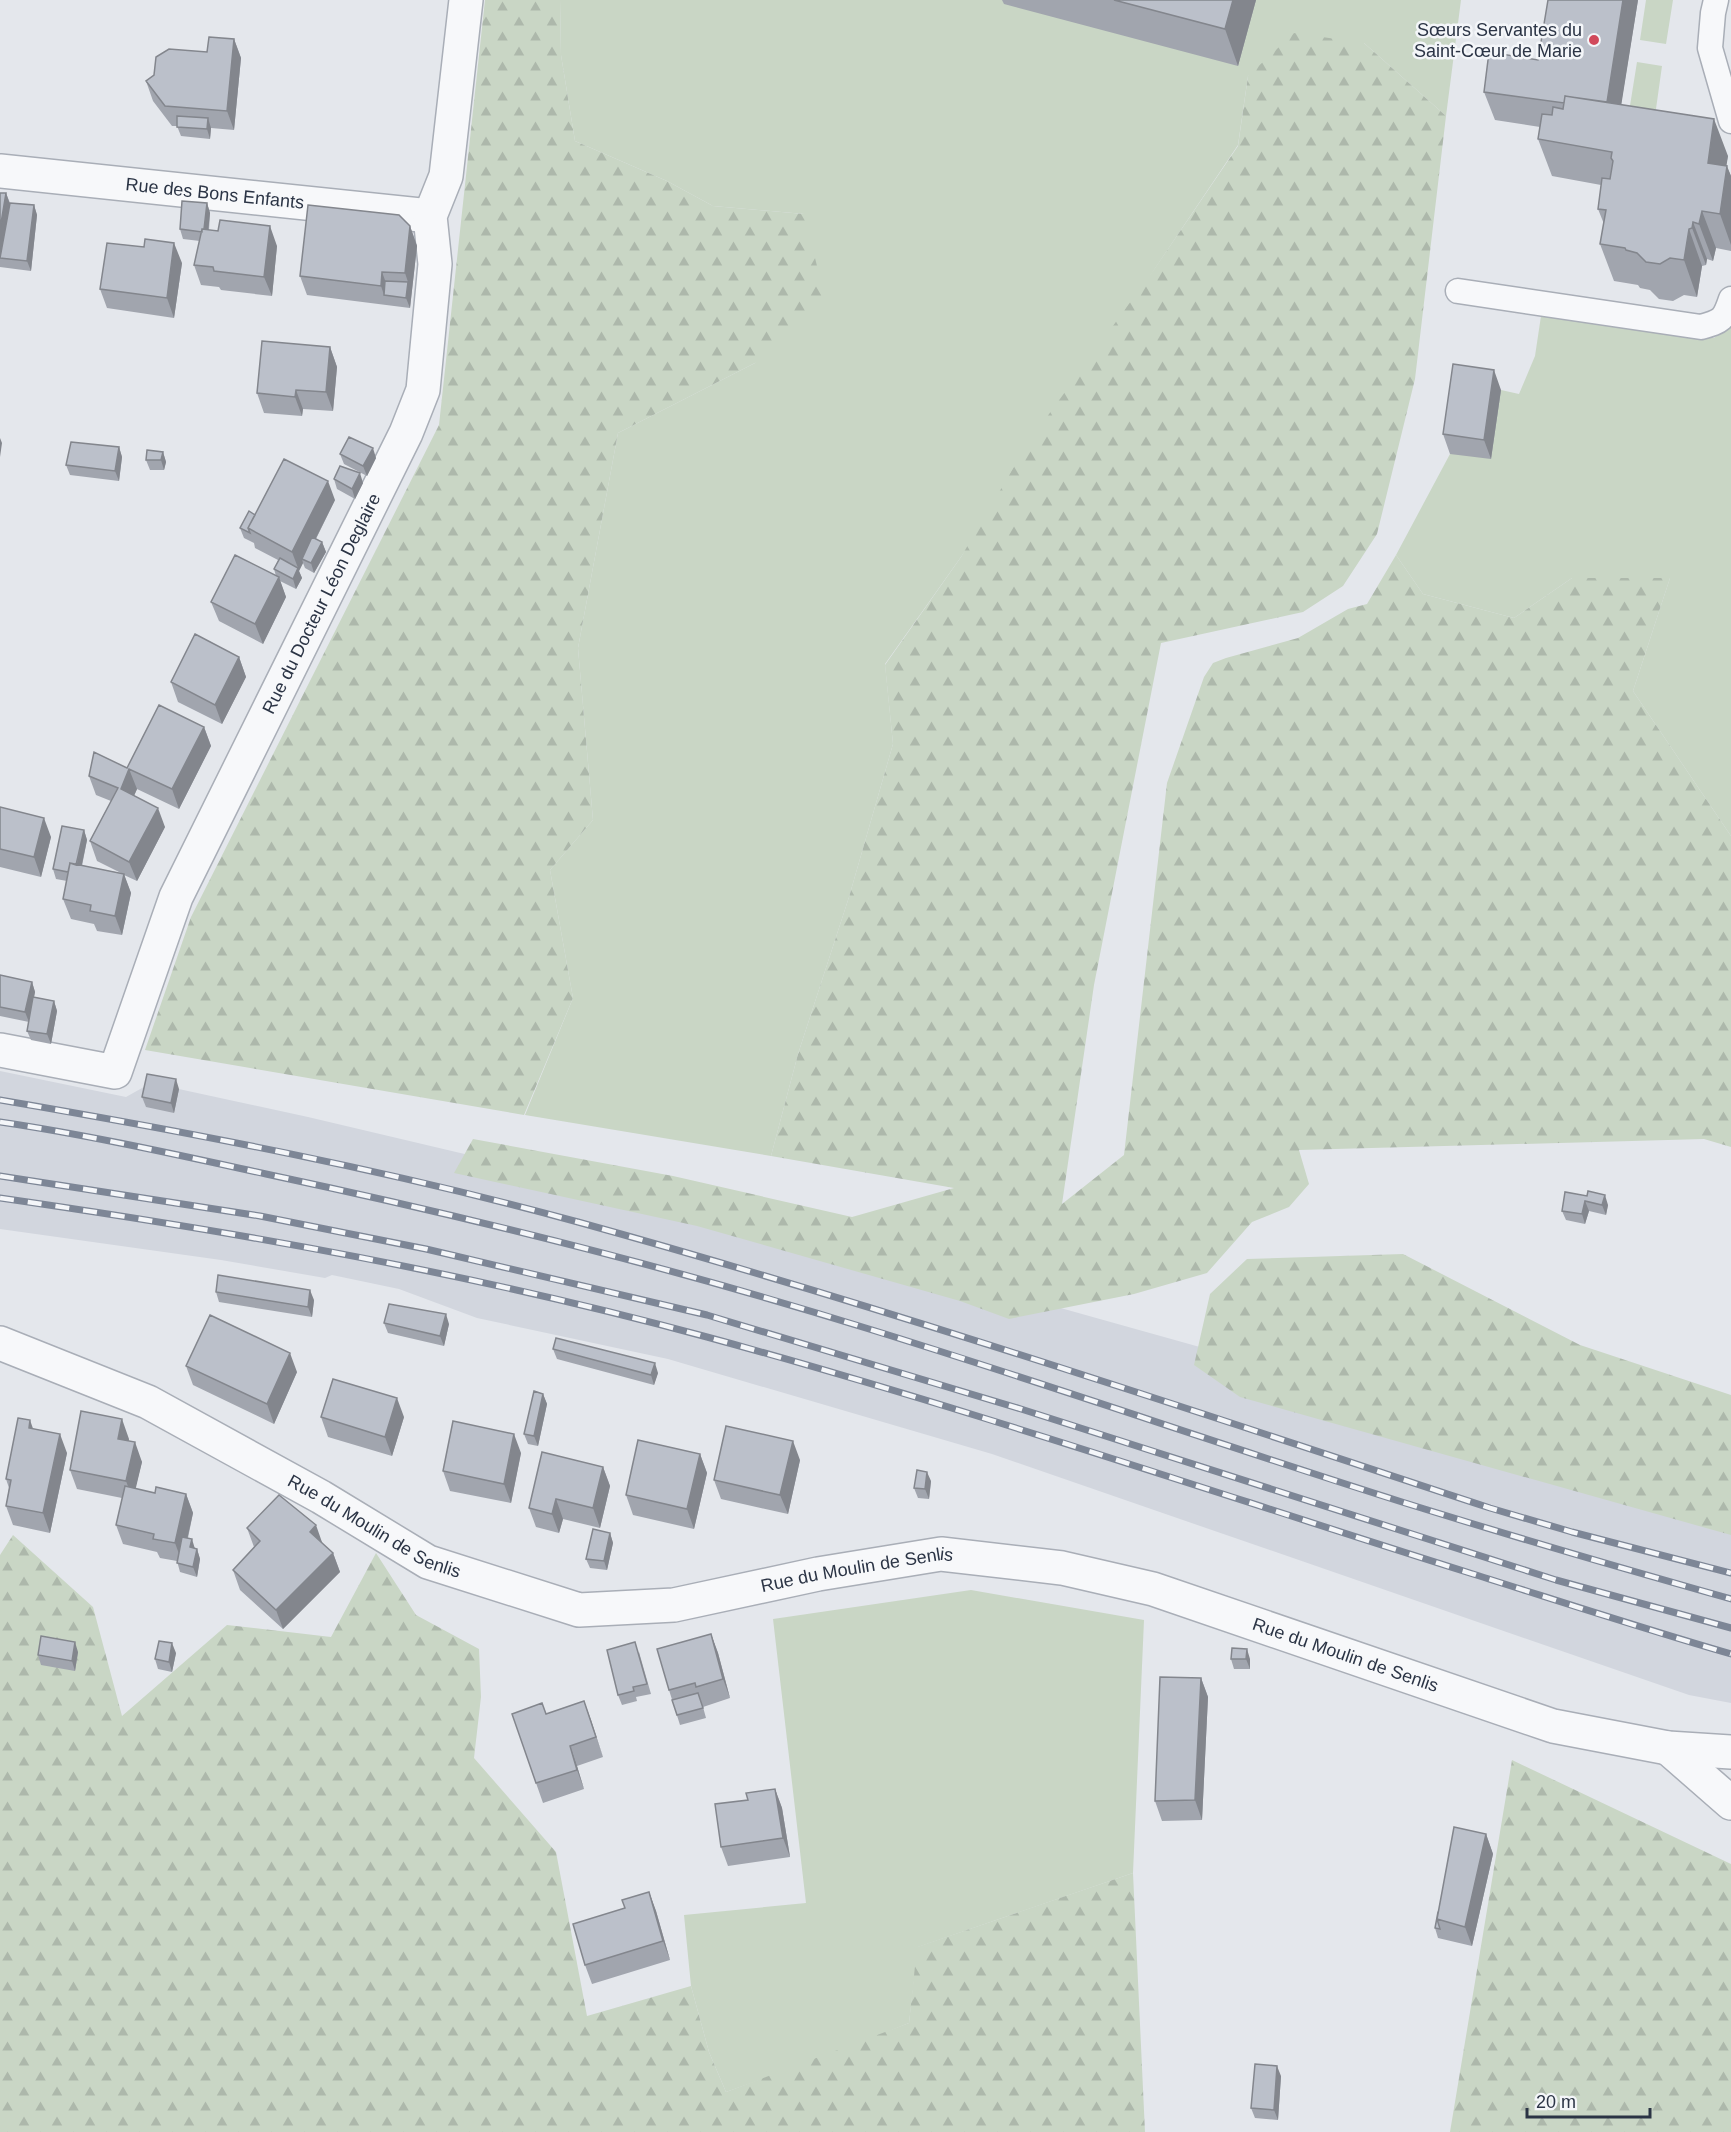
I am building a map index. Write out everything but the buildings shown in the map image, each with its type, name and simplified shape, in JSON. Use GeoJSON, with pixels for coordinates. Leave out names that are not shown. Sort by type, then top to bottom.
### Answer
{"type":"FeatureCollection","features":[{"type":"Feature","properties":{"kind":"street","name":"Rue du Docteur Léon Deglaire"},"geometry":{"type":"LineString","coordinates":[[0,1050],[115,1072],[177,897],[406,433],[423,390],[435,264],[430,216],[446,176],[466,0]]}},
{"type":"Feature","properties":{"kind":"street","name":"Rue des Bons Enfants"},"geometry":{"type":"LineString","coordinates":[[0,171],[430,216]]}},
{"type":"Feature","properties":{"kind":"street","name":"Rue du Moulin de Senlis"},"geometry":{"type":"LineString","coordinates":[[0,1343],[148,1402],[321,1497],[429,1562],[579,1610],[674,1605],[818,1574],[941,1554],[1062,1568],[1153,1589],[1553,1726],[1668,1748],[1731,1752]]}},
{"type":"Feature","properties":{"kind":"street"},"geometry":{"type":"LineString","coordinates":[[1668,1748],[1731,1803]]}},
{"type":"Feature","properties":{"kind":"lane"},"geometry":{"type":"LineString","coordinates":[[1716,0],[1710,48],[1731,121]]}},
{"type":"Feature","properties":{"kind":"lane"},"geometry":{"type":"LineString","coordinates":[[1458,291],[1701,327],[1715,323],[1726,315],[1731,299]]}},
{"type":"Feature","properties":{"kind":"shaded area"},"geometry":{"type":"Polygon","coordinates":[[[0,1071],[126,1097],[151,1083],[308,1117],[757,1223],[1731,1496],[1731,1703],[1689,1695],[992,1454],[668,1359],[477,1318],[399,1289],[332,1275],[325,1278],[221,1260],[0,1229],[0,1071]]]}},
{"type":"Feature","properties":{"kind":"green space"},"geometry":{"type":"Polygon","coordinates":[[[485,0],[560,0],[561,55],[575,141],[667,181],[713,206],[804,214],[827,306],[755,363],[618,433],[578,648],[593,820],[550,870],[573,998],[524,1115],[145,1050],[191,917],[439,425],[485,0]]]}},
{"type":"Feature","properties":{"kind":"green space"},"geometry":{"type":"Polygon","coordinates":[[[560,0],[1461,0],[1446,116],[1364,43],[1248,76],[1238,145],[961,557],[885,664],[893,744],[849,897],[798,1054],[771,1156],[525,1115],[573,998],[550,870],[593,820],[578,648],[618,433],[755,363],[804,214],[713,206],[667,181],[575,141],[561,55],[560,0]]]}},
{"type":"Feature","properties":{"kind":"green space"},"geometry":{"type":"Polygon","coordinates":[[[1646,0],[1673,0],[1666,44],[1640,40],[1646,0]]]}},
{"type":"Feature","properties":{"kind":"green space"},"geometry":{"type":"Polygon","coordinates":[[[1294,33],[1364,43],[1446,116],[1415,379],[1377,534],[1343,586],[1303,612],[1161,643],[1094,985],[1062,1204],[1124,1155],[1167,783],[1204,677],[1213,663],[1298,638],[1348,609],[1367,604],[1396,555],[1423,594],[1514,618],[1572,578],[1670,578],[1633,691],[1731,836],[1731,1147],[1704,1139],[1299,1150],[1309,1184],[1289,1207],[1252,1222],[1207,1273],[1134,1294],[1009,1319],[960,1301],[697,1226],[454,1173],[473,1139],[673,1176],[852,1217],[954,1188],[771,1156],[798,1054],[849,897],[893,744],[885,665],[961,557],[1028,443],[1155,268],[1238,146],[1248,76],[1294,33]]]}},
{"type":"Feature","properties":{"kind":"green space"},"geometry":{"type":"Polygon","coordinates":[[[1637,62],[1662,66],[1655,116],[1629,112],[1637,62]]]}},
{"type":"Feature","properties":{"kind":"green space"},"geometry":{"type":"Polygon","coordinates":[[[1541,316],[1714,338],[1731,321],[1731,836],[1633,691],[1670,578],[1572,578],[1514,618],[1423,594],[1396,555],[1450,454],[1501,390],[1519,394],[1535,356],[1541,316]]]}},
{"type":"Feature","properties":{"kind":"green space"},"geometry":{"type":"Polygon","coordinates":[[[1403,1254],[1580,1345],[1731,1395],[1731,1535],[1240,1397],[1194,1365],[1210,1294],[1247,1259],[1403,1254]]]}},
{"type":"Feature","properties":{"kind":"green space"},"geometry":{"type":"Polygon","coordinates":[[[13,1535],[93,1607],[122,1716],[227,1625],[331,1637],[376,1553],[416,1615],[479,1649],[481,1697],[474,1758],[556,1852],[587,2016],[691,1986],[709,2052],[726,2092],[909,2023],[917,1947],[1133,1873],[1145,2132],[0,2132],[0,1555],[13,1535]]]}},
{"type":"Feature","properties":{"kind":"green space"},"geometry":{"type":"Polygon","coordinates":[[[971,1590],[1144,1620],[1133,1873],[918,1947],[909,2023],[835,2053],[726,2092],[709,2052],[691,1986],[684,1915],[806,1903],[773,1619],[971,1590]]]}},
{"type":"Feature","properties":{"kind":"green space"},"geometry":{"type":"Polygon","coordinates":[[[1512,1760],[1731,1864],[1731,2132],[1450,2132],[1512,1760]]]}},
{"type":"Feature","properties":{"kind":"railway"},"geometry":{"type":"LineString","coordinates":[[0,1100],[363,1169],[578,1222],[922,1324],[1490,1508],[1572,1532],[1731,1573]]}},
{"type":"Feature","properties":{"kind":"railway"},"geometry":{"type":"LineString","coordinates":[[0,1122],[133,1146],[342,1190],[645,1264],[795,1306],[936,1350],[1402,1502],[1731,1599]]}},
{"type":"Feature","properties":{"kind":"railway"},"geometry":{"type":"LineString","coordinates":[[0,1176],[260,1216],[426,1249],[707,1315],[1021,1409],[1556,1580],[1731,1628]]}},
{"type":"Feature","properties":{"kind":"railway"},"geometry":{"type":"LineString","coordinates":[[0,1198],[267,1240],[444,1274],[620,1314],[900,1392],[1731,1654]]}},
{"type":"Feature","properties":{"kind":"place","name":"Sœurs Servantes du Saint-Cœur de Marie"},"geometry":{"type":"Point","coordinates":[1594,40]}}]}
